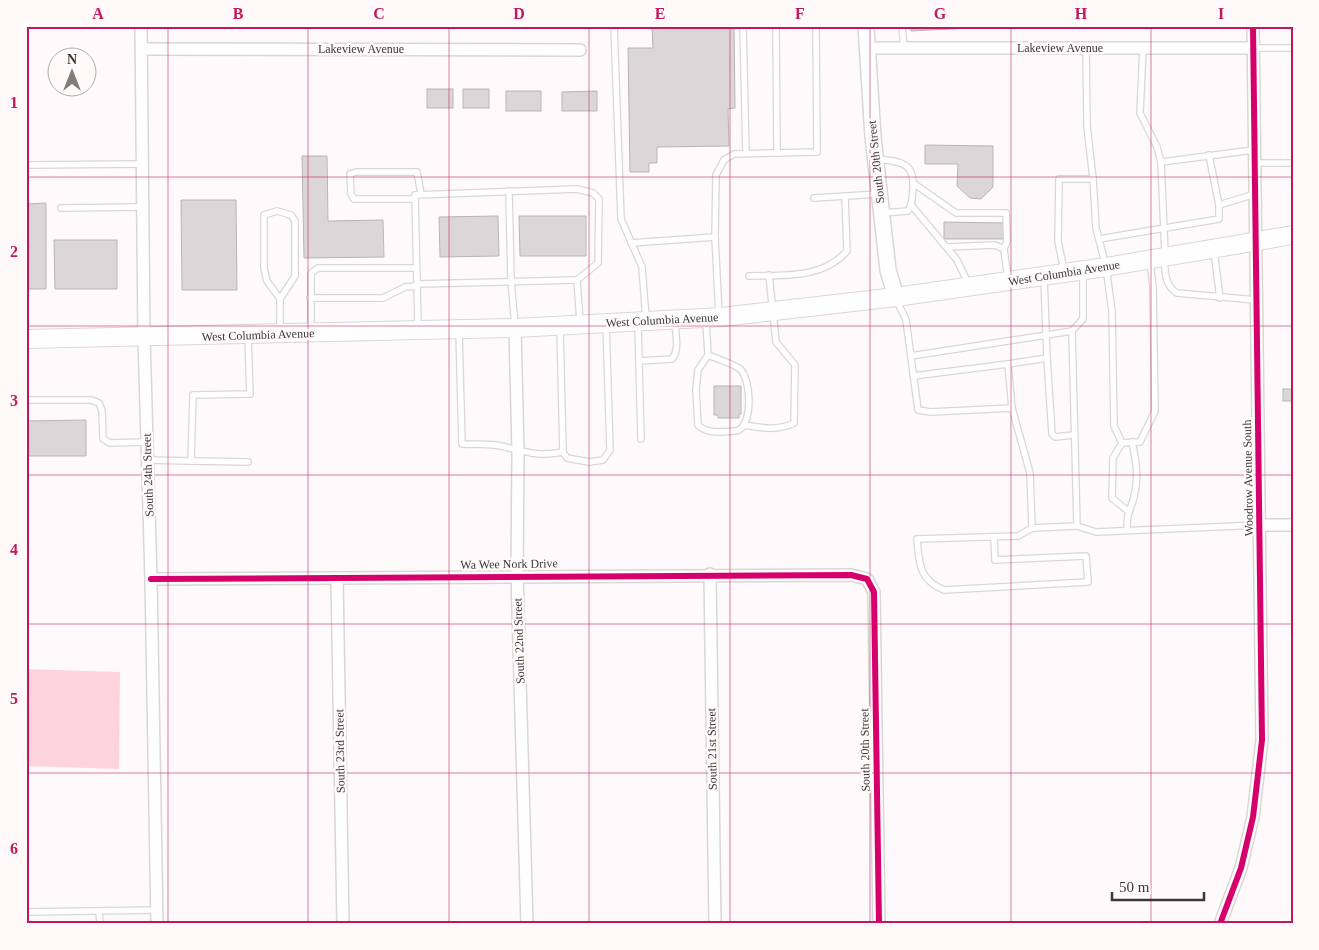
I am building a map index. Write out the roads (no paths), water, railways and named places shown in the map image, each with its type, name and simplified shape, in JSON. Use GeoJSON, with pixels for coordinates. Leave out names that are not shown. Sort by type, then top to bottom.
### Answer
{"type":"FeatureCollection","features":[{"type":"Feature","properties":{"kind":"main road","name":"South 20th Street"},"geometry":{"type":"LineString","coordinates":[[866,26],[875,159],[888,270],[896,298]]}},
{"type":"Feature","properties":{"kind":"main road","name":"West Columbia Avenue"},"geometry":{"type":"LineString","coordinates":[[26,339],[144,338],[515,328],[713,318],[896,298],[1106,267],[1293,236]]}},
{"type":"Feature","properties":{"kind":"street","name":"South 24th Street"},"geometry":{"type":"LineString","coordinates":[[141,26],[144,338],[152,579],[157,924]]}},
{"type":"Feature","properties":{"kind":"street","name":"Woodrow Avenue South"},"geometry":{"type":"LineString","coordinates":[[1220,924],[1241,868],[1259,783],[1262,740],[1253,26]]}},
{"type":"Feature","properties":{"kind":"street","name":"Lakeview Avenue"},"geometry":{"type":"LineString","coordinates":[[866,48],[1253,48]]}},
{"type":"Feature","properties":{"kind":"street","name":"Lakeview Avenue"},"geometry":{"type":"LineString","coordinates":[[142,49],[580,50]]}},
{"type":"Feature","properties":{"kind":"street","name":"South 22nd Street"},"geometry":{"type":"LineString","coordinates":[[515,328],[518,452],[517,575],[527,924]]}},
{"type":"Feature","properties":{"kind":"street"},"geometry":{"type":"LineString","coordinates":[[1260,525],[1293,525]]}},
{"type":"Feature","properties":{"kind":"street","name":"Wa Wee Nork Drive"},"geometry":{"type":"LineString","coordinates":[[152,579],[710,574],[851,575],[867,579]]}},
{"type":"Feature","properties":{"kind":"street","name":"South 21st Street"},"geometry":{"type":"LineString","coordinates":[[710,574],[715,924]]}},
{"type":"Feature","properties":{"kind":"street","name":"South 23rd Street"},"geometry":{"type":"LineString","coordinates":[[337,578],[343,924]]}},
{"type":"Feature","properties":{"kind":"street","name":"South 20th Street"},"geometry":{"type":"LineString","coordinates":[[867,579],[874,592],[879,924]]}},
{"type":"Feature","properties":{"kind":"lane"},"geometry":{"type":"LineString","coordinates":[[614,26],[621,219],[642,267],[640,361],[642,439]]}},
{"type":"Feature","properties":{"kind":"lane"},"geometry":{"type":"LineString","coordinates":[[743,26],[746,153]]}},
{"type":"Feature","properties":{"kind":"lane"},"geometry":{"type":"LineString","coordinates":[[776,26],[777,153]]}},
{"type":"Feature","properties":{"kind":"lane"},"geometry":{"type":"LineString","coordinates":[[708,355],[740,369],[747,379],[749,411],[744,425],[738,431],[715,432],[702,429],[698,425],[696,390],[698,370],[708,355],[713,318],[716,175],[724,160],[734,154],[817,152],[816,26]]}},
{"type":"Feature","properties":{"kind":"lane"},"geometry":{"type":"LineString","coordinates":[[902,26],[904,48]]}},
{"type":"Feature","properties":{"kind":"lane"},"geometry":{"type":"LineString","coordinates":[[1086,48],[1087,126],[1099,240],[1106,267],[1112,310],[1114,426],[1122,443]]}},
{"type":"Feature","properties":{"kind":"lane"},"geometry":{"type":"LineString","coordinates":[[1128,511],[1112,498],[1113,458],[1122,443],[1140,442],[1155,411],[1153,296],[1164,229],[1161,162],[1158,147],[1140,113],[1143,48]]}},
{"type":"Feature","properties":{"kind":"lane"},"geometry":{"type":"LineString","coordinates":[[1253,48],[1293,48]]}},
{"type":"Feature","properties":{"kind":"lane"},"geometry":{"type":"LineString","coordinates":[[1161,162],[1254,150]]}},
{"type":"Feature","properties":{"kind":"lane"},"geometry":{"type":"LineString","coordinates":[[1099,240],[1219,219],[1219,205],[1209,156]]}},
{"type":"Feature","properties":{"kind":"lane"},"geometry":{"type":"LineString","coordinates":[[875,159],[906,164],[912,170],[912,206],[908,211],[882,214]]}},
{"type":"Feature","properties":{"kind":"lane"},"geometry":{"type":"LineString","coordinates":[[1254,163],[1293,163]]}},
{"type":"Feature","properties":{"kind":"lane"},"geometry":{"type":"LineString","coordinates":[[26,166],[143,164]]}},
{"type":"Feature","properties":{"kind":"lane"},"geometry":{"type":"LineString","coordinates":[[415,199],[354,199],[351,194],[350,174],[356,172],[417,172],[421,194]]}},
{"type":"Feature","properties":{"kind":"lane"},"geometry":{"type":"LineString","coordinates":[[1064,273],[1058,241],[1059,179],[1093,179]]}},
{"type":"Feature","properties":{"kind":"lane"},"geometry":{"type":"LineString","coordinates":[[913,184],[956,213],[1006,213],[1007,242],[1004,249],[1008,281]]}},
{"type":"Feature","properties":{"kind":"lane"},"geometry":{"type":"LineString","coordinates":[[310,298],[383,298],[417,285],[577,280],[598,263],[599,199],[593,193],[577,189],[415,195],[416,268],[417,285],[418,330]]}},
{"type":"Feature","properties":{"kind":"lane"},"geometry":{"type":"LineString","coordinates":[[509,191],[511,281],[515,328]]}},
{"type":"Feature","properties":{"kind":"lane"},"geometry":{"type":"LineString","coordinates":[[814,198],[880,194]]}},
{"type":"Feature","properties":{"kind":"lane"},"geometry":{"type":"LineString","coordinates":[[1219,205],[1255,194]]}},
{"type":"Feature","properties":{"kind":"lane"},"geometry":{"type":"LineString","coordinates":[[749,276],[810,273],[841,259],[848,251],[845,196]]}},
{"type":"Feature","properties":{"kind":"lane"},"geometry":{"type":"LineString","coordinates":[[912,206],[957,260],[970,286]]}},
{"type":"Feature","properties":{"kind":"lane"},"geometry":{"type":"LineString","coordinates":[[61,208],[143,207]]}},
{"type":"Feature","properties":{"kind":"lane"},"geometry":{"type":"LineString","coordinates":[[280,299],[267,280],[264,268],[264,214],[277,211],[291,215],[294,221],[295,276],[280,299],[280,334]]}},
{"type":"Feature","properties":{"kind":"lane"},"geometry":{"type":"LineString","coordinates":[[631,243],[715,237]]}},
{"type":"Feature","properties":{"kind":"lane"},"geometry":{"type":"LineString","coordinates":[[947,247],[995,245],[1004,249]]}},
{"type":"Feature","properties":{"kind":"lane"},"geometry":{"type":"LineString","coordinates":[[1214,249],[1220,298]]}},
{"type":"Feature","properties":{"kind":"lane"},"geometry":{"type":"LineString","coordinates":[[1160,258],[1167,282],[1171,290],[1177,293],[1256,300]]}},
{"type":"Feature","properties":{"kind":"lane"},"geometry":{"type":"LineString","coordinates":[[311,333],[311,273],[318,268],[416,268]]}},
{"type":"Feature","properties":{"kind":"lane"},"geometry":{"type":"LineString","coordinates":[[911,356],[1072,331],[1083,319],[1083,270]]}},
{"type":"Feature","properties":{"kind":"lane"},"geometry":{"type":"LineString","coordinates":[[744,425],[765,429],[787,427],[794,423],[795,365],[776,342],[769,275]]}},
{"type":"Feature","properties":{"kind":"lane"},"geometry":{"type":"LineString","coordinates":[[1044,276],[1045,335],[1052,434],[1055,437],[1074,435]]}},
{"type":"Feature","properties":{"kind":"lane"},"geometry":{"type":"LineString","coordinates":[[577,280],[580,324]]}},
{"type":"Feature","properties":{"kind":"lane"},"geometry":{"type":"LineString","coordinates":[[896,298],[906,320],[918,410],[930,412],[1012,408]]}},
{"type":"Feature","properties":{"kind":"lane"},"geometry":{"type":"LineString","coordinates":[[640,361],[672,359],[674,357],[676,350],[674,320]]}},
{"type":"Feature","properties":{"kind":"lane"},"geometry":{"type":"LineString","coordinates":[[560,326],[563,452],[567,458],[589,462],[603,460],[610,450],[606,323]]}},
{"type":"Feature","properties":{"kind":"lane"},"geometry":{"type":"LineString","coordinates":[[459,329],[462,444],[500,445],[518,452],[543,455],[563,452]]}},
{"type":"Feature","properties":{"kind":"lane"},"geometry":{"type":"LineString","coordinates":[[1072,331],[1077,526]]}},
{"type":"Feature","properties":{"kind":"lane"},"geometry":{"type":"LineString","coordinates":[[191,461],[193,395],[250,394],[248,335]]}},
{"type":"Feature","properties":{"kind":"lane"},"geometry":{"type":"LineString","coordinates":[[913,376],[1047,358]]}},
{"type":"Feature","properties":{"kind":"lane"},"geometry":{"type":"LineString","coordinates":[[1008,364],[1012,408],[1030,473],[1032,528]]}},
{"type":"Feature","properties":{"kind":"lane"},"geometry":{"type":"LineString","coordinates":[[26,400],[91,400],[99,403],[102,411],[103,440],[110,443],[147,442]]}},
{"type":"Feature","properties":{"kind":"lane"},"geometry":{"type":"LineString","coordinates":[[1127,530],[1128,511],[1134,498],[1136,486],[1137,463],[1132,442]]}},
{"type":"Feature","properties":{"kind":"lane"},"geometry":{"type":"LineString","coordinates":[[148,460],[248,462]]}},
{"type":"Feature","properties":{"kind":"lane"},"geometry":{"type":"LineString","coordinates":[[994,537],[995,560],[1086,556],[1088,582],[944,590],[933,585],[924,576],[919,561],[917,539],[1018,536],[1032,528],[1077,526],[1096,532],[1260,525]]}},
{"type":"Feature","properties":{"kind":"lane"},"geometry":{"type":"LineString","coordinates":[[26,912],[157,910]]}},
{"type":"Feature","properties":{"kind":"lane"},"geometry":{"type":"LineString","coordinates":[[100,911],[100,924]]}}]}
